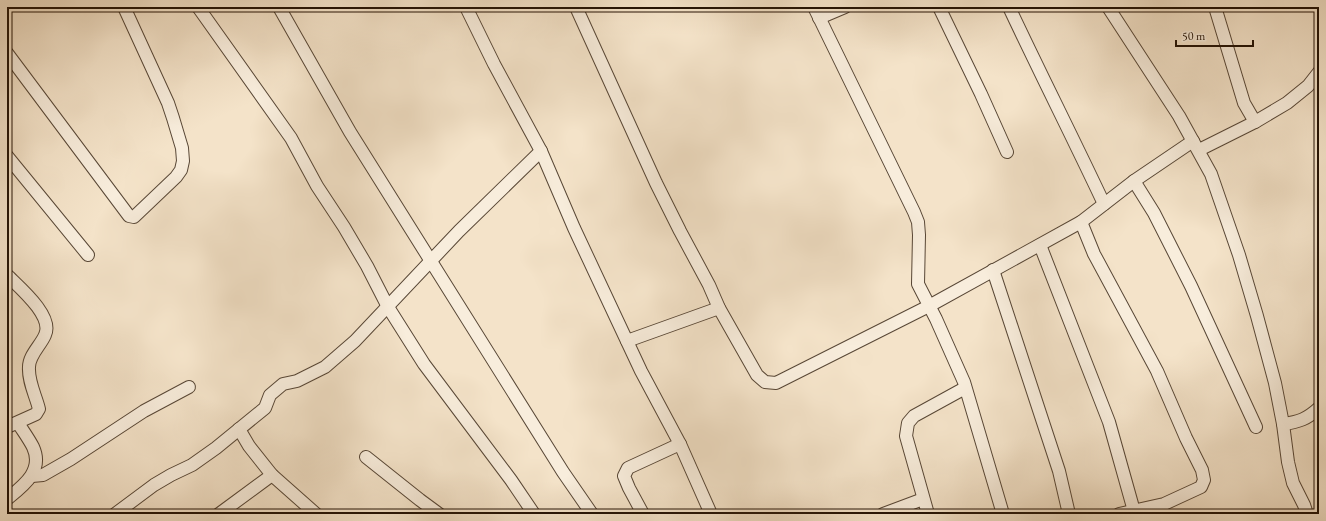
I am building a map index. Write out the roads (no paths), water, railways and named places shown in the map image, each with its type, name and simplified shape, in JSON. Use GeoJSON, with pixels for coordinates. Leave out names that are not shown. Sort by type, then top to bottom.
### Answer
{"type":"FeatureCollection","features":[{"type":"Feature","properties":{"kind":"street"},"geometry":{"type":"LineString","coordinates":[[7,53],[129,216],[134,217],[176,177],[181,170],[183,161],[182,148],[168,103],[124,7]]}},
{"type":"Feature","properties":{"kind":"street"},"geometry":{"type":"LineString","coordinates":[[198,7],[291,138],[317,186],[367,266],[388,307],[424,364],[511,480],[534,514]]}},
{"type":"Feature","properties":{"kind":"street"},"geometry":{"type":"LineString","coordinates":[[280,7],[350,132],[563,472],[592,514]]}},
{"type":"Feature","properties":{"kind":"street"},"geometry":{"type":"LineString","coordinates":[[466,7],[494,64],[541,151],[574,228],[627,341],[680,444],[711,514]]}},
{"type":"Feature","properties":{"kind":"street"},"geometry":{"type":"LineString","coordinates":[[576,7],[656,183],[680,231],[710,285],[719,308],[757,375],[765,382],[776,383],[929,306],[1081,222],[1134,181],[1196,145],[1255,122],[1299,94],[1308,86],[1319,72]]}},
{"type":"Feature","properties":{"kind":"street"},"geometry":{"type":"LineString","coordinates":[[845,7],[817,12],[918,222],[918,284],[936,319],[965,388],[1003,514]]}},
{"type":"Feature","properties":{"kind":"street"},"geometry":{"type":"LineString","coordinates":[[939,7],[1007,152]]}},
{"type":"Feature","properties":{"kind":"street"},"geometry":{"type":"LineString","coordinates":[[1009,7],[1104,204]]}},
{"type":"Feature","properties":{"kind":"street"},"geometry":{"type":"LineString","coordinates":[[1108,7],[1179,116],[1211,174],[1239,255],[1271,368],[1283,424],[1288,462],[1293,483],[1307,514]]}},
{"type":"Feature","properties":{"kind":"street"},"geometry":{"type":"LineString","coordinates":[[1215,7],[1244,103],[1255,122]]}},
{"type":"Feature","properties":{"kind":"street"},"geometry":{"type":"LineString","coordinates":[[115,514],[154,485],[171,475],[192,466],[266,408],[270,395],[283,384],[297,381],[314,374],[325,367],[355,341],[459,231],[541,151]]}},
{"type":"Feature","properties":{"kind":"street"},"geometry":{"type":"LineString","coordinates":[[7,156],[88,255]]}},
{"type":"Feature","properties":{"kind":"street"},"geometry":{"type":"LineString","coordinates":[[1134,181],[1154,213],[1191,286],[1256,427]]}},
{"type":"Feature","properties":{"kind":"street"},"geometry":{"type":"LineString","coordinates":[[1081,222],[1094,254],[1157,371],[1186,438],[1202,470],[1204,480],[1201,487],[1164,504],[1120,514]]}},
{"type":"Feature","properties":{"kind":"street"},"geometry":{"type":"LineString","coordinates":[[1040,245],[1109,422],[1134,511]]}},
{"type":"Feature","properties":{"kind":"street"},"geometry":{"type":"LineString","coordinates":[[993,270],[1059,471],[1069,514]]}},
{"type":"Feature","properties":{"kind":"street"},"geometry":{"type":"LineString","coordinates":[[7,275],[37,306],[46,322],[46,333],[33,354],[28,366],[30,380],[39,409],[36,414],[11,423],[33,448],[37,461],[32,476],[24,486],[7,499]]}},
{"type":"Feature","properties":{"kind":"street"},"geometry":{"type":"LineString","coordinates":[[627,341],[719,308]]}},
{"type":"Feature","properties":{"kind":"street"},"geometry":{"type":"LineString","coordinates":[[32,476],[43,475],[64,463],[144,411],[189,386]]}},
{"type":"Feature","properties":{"kind":"street"},"geometry":{"type":"LineString","coordinates":[[928,514],[906,436],[908,423],[914,416],[965,388]]}},
{"type":"Feature","properties":{"kind":"street"},"geometry":{"type":"LineString","coordinates":[[1283,424],[1298,422],[1319,408]]}},
{"type":"Feature","properties":{"kind":"street"},"geometry":{"type":"LineString","coordinates":[[239,429],[249,446],[272,475],[316,514]]}},
{"type":"Feature","properties":{"kind":"street"},"geometry":{"type":"LineString","coordinates":[[643,514],[624,476],[628,468],[680,444]]}},
{"type":"Feature","properties":{"kind":"street"},"geometry":{"type":"LineString","coordinates":[[366,457],[440,514]]}},
{"type":"Feature","properties":{"kind":"street"},"geometry":{"type":"LineString","coordinates":[[219,514],[272,475]]}},
{"type":"Feature","properties":{"kind":"street"},"geometry":{"type":"LineString","coordinates":[[883,514],[923,499]]}}]}
